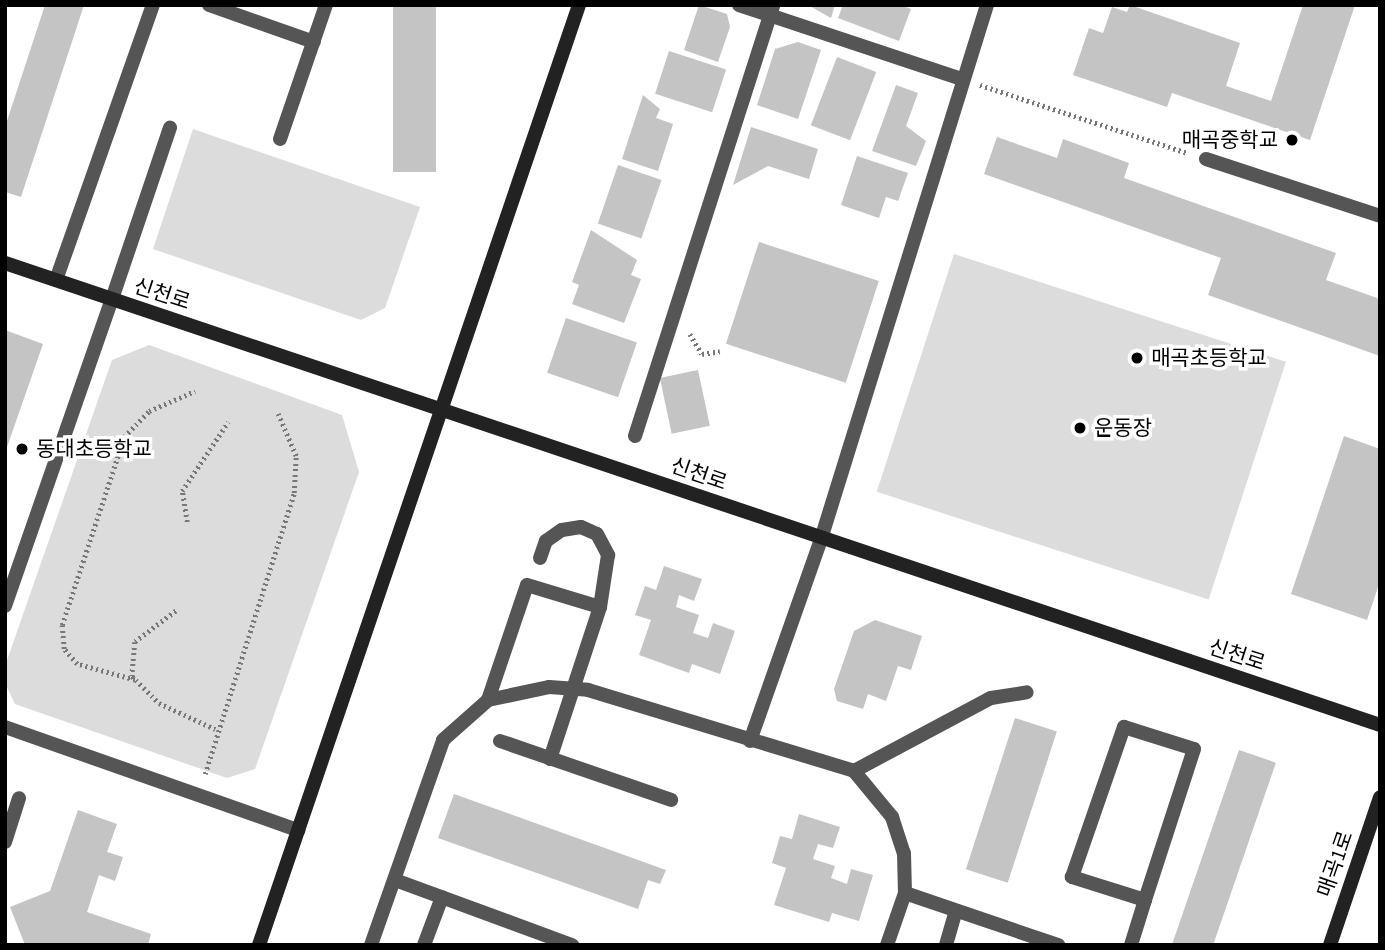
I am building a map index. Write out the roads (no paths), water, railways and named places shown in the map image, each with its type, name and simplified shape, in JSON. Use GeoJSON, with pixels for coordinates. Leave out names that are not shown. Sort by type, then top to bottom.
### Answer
{"type":"FeatureCollection","features":[{"type":"Feature","properties":{"kind":"street"},"geometry":{"type":"LineString","coordinates":[[56,280],[153,5]]}},
{"type":"Feature","properties":{"kind":"street"},"geometry":{"type":"LineString","coordinates":[[209,5],[314,42]]}},
{"type":"Feature","properties":{"kind":"street"},"geometry":{"type":"LineString","coordinates":[[280,139],[326,5]]}},
{"type":"Feature","properties":{"kind":"street"},"geometry":{"type":"LineString","coordinates":[[259,945],[579,5]]}},
{"type":"Feature","properties":{"kind":"street"},"geometry":{"type":"LineString","coordinates":[[739,5],[771,11],[962,79]]}},
{"type":"Feature","properties":{"kind":"street"},"geometry":{"type":"LineString","coordinates":[[750,741],[821,538],[987,5]]}},
{"type":"Feature","properties":{"kind":"street"},"geometry":{"type":"LineString","coordinates":[[635,436],[771,11]]}},
{"type":"Feature","properties":{"kind":"street"},"geometry":{"type":"LineString","coordinates":[[5,606],[170,128]]}},
{"type":"Feature","properties":{"kind":"street"},"geometry":{"type":"LineString","coordinates":[[1206,159],[1380,216]]}},
{"type":"Feature","properties":{"kind":"street","name":"신천로"},"geometry":{"type":"LineString","coordinates":[[5,263],[1380,726]]}},
{"type":"Feature","properties":{"kind":"street"},"geometry":{"type":"LineString","coordinates":[[540,558],[546,541],[562,530],[581,527],[597,534],[608,555],[600,607],[550,759]]}},
{"type":"Feature","properties":{"kind":"street"},"geometry":{"type":"LineString","coordinates":[[488,700],[527,585],[600,607]]}},
{"type":"Feature","properties":{"kind":"street"},"geometry":{"type":"LineString","coordinates":[[371,945],[443,740],[488,700],[520,690],[573,688],[854,771],[892,817],[904,853],[905,892],[887,945]]}},
{"type":"Feature","properties":{"kind":"street"},"geometry":{"type":"LineString","coordinates":[[854,771],[991,698],[1027,692]]}},
{"type":"Feature","properties":{"kind":"street"},"geometry":{"type":"LineString","coordinates":[[5,727],[298,830]]}},
{"type":"Feature","properties":{"kind":"street"},"geometry":{"type":"LineString","coordinates":[[1131,945],[1194,749],[1124,727],[1072,877],[1145,900]]}},
{"type":"Feature","properties":{"kind":"street"},"geometry":{"type":"LineString","coordinates":[[500,741],[671,800]]}},
{"type":"Feature","properties":{"kind":"street"},"geometry":{"type":"LineString","coordinates":[[5,842],[19,797]]}},
{"type":"Feature","properties":{"kind":"street","name":"매곡1로"},"geometry":{"type":"LineString","coordinates":[[1330,945],[1380,797]]}},
{"type":"Feature","properties":{"kind":"street"},"geometry":{"type":"LineString","coordinates":[[395,880],[572,945]]}},
{"type":"Feature","properties":{"kind":"street"},"geometry":{"type":"LineString","coordinates":[[905,892],[1058,945]]}},
{"type":"Feature","properties":{"kind":"street"},"geometry":{"type":"LineString","coordinates":[[424,945],[442,897]]}},
{"type":"Feature","properties":{"kind":"street"},"geometry":{"type":"LineString","coordinates":[[946,945],[956,911]]}},
{"type":"Feature","properties":{"kind":"place","name":"매곡중학교"},"geometry":{"type":"Point","coordinates":[1292,140]}},
{"type":"Feature","properties":{"kind":"place","name":"매곡초등학교"},"geometry":{"type":"Point","coordinates":[1137,358]}},
{"type":"Feature","properties":{"kind":"place","name":"운동장"},"geometry":{"type":"Point","coordinates":[1080,428]}},
{"type":"Feature","properties":{"kind":"place","name":"동대초등학교"},"geometry":{"type":"Point","coordinates":[22,449]}}]}
